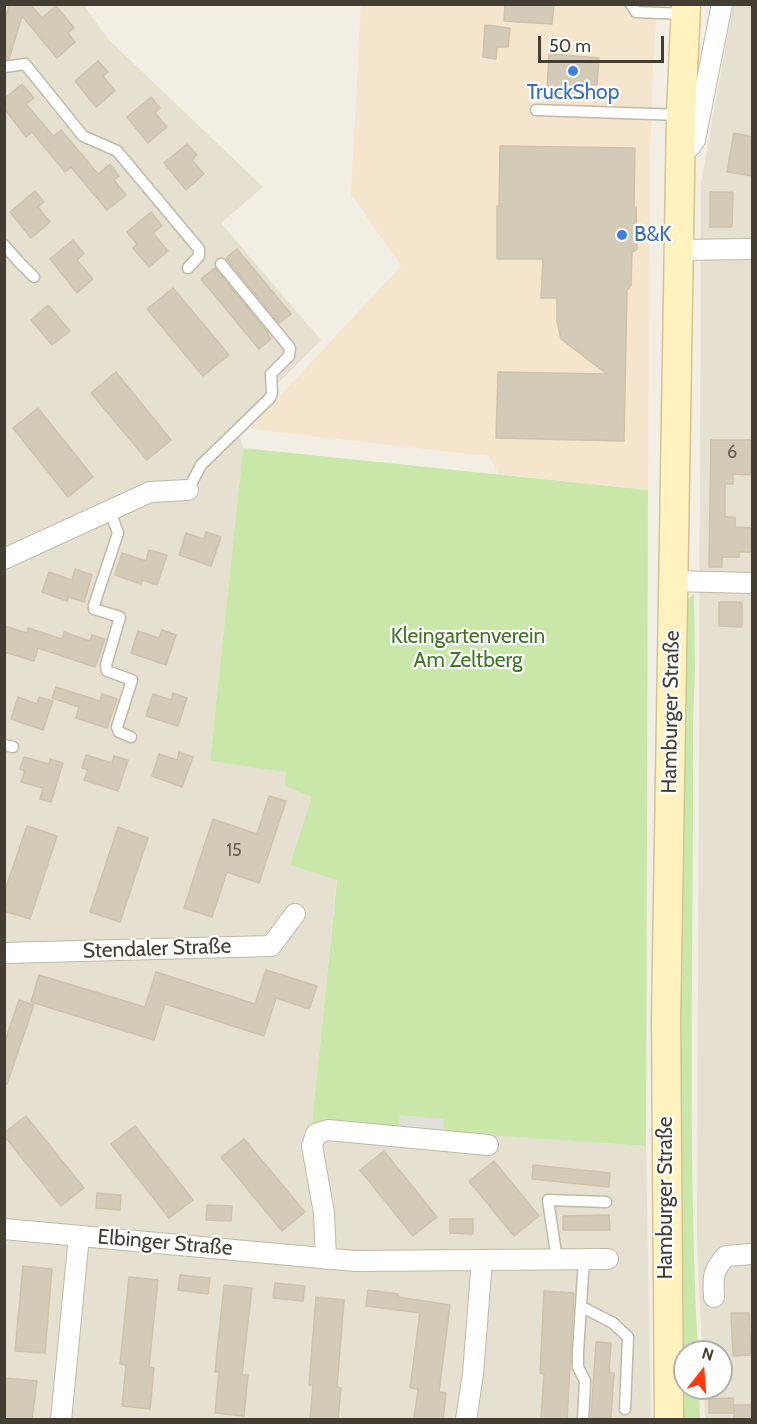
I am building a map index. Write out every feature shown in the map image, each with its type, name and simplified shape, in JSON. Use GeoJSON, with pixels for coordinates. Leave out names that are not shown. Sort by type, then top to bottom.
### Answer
{"type":"FeatureCollection","features":[{"type":"Feature","properties":{"kind":"main road","name":"Hamburger Straße"},"geometry":{"type":"LineString","coordinates":[[669,1419],[666,1020],[678,250],[685,9]]}},
{"type":"Feature","properties":{"kind":"street"},"geometry":{"type":"LineString","coordinates":[[681,149],[690,147],[695,140],[722,4]]}},
{"type":"Feature","properties":{"kind":"street"},"geometry":{"type":"LineString","coordinates":[[678,250],[753,249]]}},
{"type":"Feature","properties":{"kind":"street"},"geometry":{"type":"LineString","coordinates":[[4,559],[150,492],[188,490]]}},
{"type":"Feature","properties":{"kind":"street"},"geometry":{"type":"LineString","coordinates":[[673,581],[753,583]]}},
{"type":"Feature","properties":{"kind":"street","name":"Stendaler Straße"},"geometry":{"type":"LineString","coordinates":[[4,953],[271,946],[295,914]]}},
{"type":"Feature","properties":{"kind":"street"},"geometry":{"type":"LineString","coordinates":[[326,1259],[324,1212],[312,1146],[316,1134],[328,1130],[488,1145]]}},
{"type":"Feature","properties":{"kind":"street","name":"Elbinger Straße"},"geometry":{"type":"LineString","coordinates":[[4,1229],[356,1261],[608,1259]]}},
{"type":"Feature","properties":{"kind":"street"},"geometry":{"type":"LineString","coordinates":[[62,1419],[79,1236]]}},
{"type":"Feature","properties":{"kind":"street"},"geometry":{"type":"LineString","coordinates":[[714,1297],[713,1274],[718,1264],[726,1256],[753,1254]]}},
{"type":"Feature","properties":{"kind":"street"},"geometry":{"type":"LineString","coordinates":[[466,1419],[473,1374],[482,1260]]}},
{"type":"Feature","properties":{"kind":"lane"},"geometry":{"type":"LineString","coordinates":[[631,4],[636,12],[685,9]]}},
{"type":"Feature","properties":{"kind":"lane"},"geometry":{"type":"LineString","coordinates":[[4,67],[25,64],[83,136],[117,151],[199,249],[199,256],[188,268]]}},
{"type":"Feature","properties":{"kind":"lane"},"geometry":{"type":"LineString","coordinates":[[536,110],[681,115]]}},
{"type":"Feature","properties":{"kind":"lane"},"geometry":{"type":"LineString","coordinates":[[4,245],[34,276]]}},
{"type":"Feature","properties":{"kind":"lane"},"geometry":{"type":"LineString","coordinates":[[188,490],[201,465],[270,398],[271,374],[289,356],[290,348],[221,264]]}},
{"type":"Feature","properties":{"kind":"lane"},"geometry":{"type":"LineString","coordinates":[[110,511],[118,533],[94,609],[120,618],[106,671],[132,680],[117,727],[118,732],[131,736]]}},
{"type":"Feature","properties":{"kind":"lane"},"geometry":{"type":"LineString","coordinates":[[557,1260],[548,1200],[606,1202]]}},
{"type":"Feature","properties":{"kind":"lane"},"geometry":{"type":"LineString","coordinates":[[583,1419],[585,1381],[578,1367],[578,1360],[584,1259]]}},
{"type":"Feature","properties":{"kind":"lane"},"geometry":{"type":"LineString","coordinates":[[582,1307],[613,1323],[628,1337],[625,1410]]}},
{"type":"Feature","properties":{"kind":"shaded area"},"geometry":{"type":"Polygon","coordinates":[[[752,4],[752,1419],[705,1419],[704,1400],[733,1400],[733,1340],[701,1340],[697,1238],[701,182],[733,5],[752,4]]]}},
{"type":"Feature","properties":{"kind":"shaded area"},"geometry":{"type":"Polygon","coordinates":[[[5,5],[84,5],[108,39],[263,187],[221,223],[321,340],[237,424],[243,448],[210,761],[347,779],[312,1122],[646,1146],[651,1419],[5,1420],[5,5]]]}},
{"type":"Feature","properties":{"kind":"shaded area"},"geometry":{"type":"Polygon","coordinates":[[[361,5],[657,5],[650,157],[648,490],[499,474],[489,456],[249,429],[401,266],[351,194],[361,5]]]}},
{"type":"Feature","properties":{"kind":"shaded area"},"geometry":{"type":"Polygon","coordinates":[[[400,1115],[444,1119],[443,1136],[398,1131],[400,1115]]]}},
{"type":"Feature","properties":{"kind":"green space","name":"Kleingartenverein Am Zeltberg"},"geometry":{"type":"Polygon","coordinates":[[[243,448],[648,490],[646,1146],[312,1123],[337,880],[290,865],[312,797],[285,786],[286,772],[210,761],[243,448]]]}},
{"type":"Feature","properties":{"kind":"green space"},"geometry":{"type":"Polygon","coordinates":[[[694,594],[692,1117],[698,1340],[683,1340],[679,1133],[685,601],[694,594]]]}},
{"type":"Feature","properties":{"kind":"green space"},"geometry":{"type":"Polygon","coordinates":[[[684,1400],[699,1400],[700,1419],[684,1420],[684,1400]]]}},
{"type":"Feature","properties":{"kind":"building"},"geometry":{"type":"Polygon","coordinates":[[[10,4],[30,4],[42,18],[56,6],[74,28],[68,33],[75,42],[57,58],[22,16],[9,59],[4,59],[4,21],[10,4]]]}},
{"type":"Feature","properties":{"kind":"building"},"geometry":{"type":"Polygon","coordinates":[[[505,4],[554,4],[552,24],[504,21],[505,4]]]}},
{"type":"Feature","properties":{"kind":"building"},"geometry":{"type":"Polygon","coordinates":[[[485,25],[510,28],[508,47],[497,47],[496,59],[483,57],[485,25]]]}},
{"type":"Feature","properties":{"kind":"building","name":"TruckShop"},"geometry":{"type":"Polygon","coordinates":[[[549,54],[599,58],[597,85],[576,83],[575,93],[547,92],[549,54]]]}},
{"type":"Feature","properties":{"kind":"building"},"geometry":{"type":"Polygon","coordinates":[[[98,61],[108,72],[103,76],[115,91],[96,107],[75,81],[98,61]]]}},
{"type":"Feature","properties":{"kind":"building"},"geometry":{"type":"Polygon","coordinates":[[[22,84],[34,98],[26,104],[53,136],[61,130],[98,174],[110,164],[119,176],[114,180],[126,195],[107,210],[71,167],[65,172],[32,132],[26,137],[4,108],[4,99],[22,84]]]}},
{"type":"Feature","properties":{"kind":"building"},"geometry":{"type":"Polygon","coordinates":[[[151,97],[160,108],[155,113],[167,127],[148,143],[127,117],[151,97]]]}},
{"type":"Feature","properties":{"kind":"building"},"geometry":{"type":"Polygon","coordinates":[[[734,133],[753,137],[753,176],[727,172],[734,133]]]}},
{"type":"Feature","properties":{"kind":"building"},"geometry":{"type":"Polygon","coordinates":[[[187,144],[197,155],[192,160],[204,174],[186,190],[164,163],[187,144]]]}},
{"type":"Feature","properties":{"kind":"building"},"geometry":{"type":"Polygon","coordinates":[[[500,146],[635,148],[634,207],[636,207],[637,249],[632,252],[631,285],[627,290],[624,441],[496,438],[498,372],[607,374],[561,339],[557,321],[557,298],[541,298],[543,259],[497,259],[500,146]]]}},
{"type":"Feature","properties":{"kind":"building"},"geometry":{"type":"Polygon","coordinates":[[[35,191],[44,202],[38,207],[50,222],[31,238],[10,212],[35,191]]]}},
{"type":"Feature","properties":{"kind":"building"},"geometry":{"type":"Polygon","coordinates":[[[710,192],[733,192],[732,227],[710,227],[710,192]]]}},
{"type":"Feature","properties":{"kind":"building"},"geometry":{"type":"Polygon","coordinates":[[[151,212],[162,226],[153,233],[168,251],[149,267],[133,248],[137,244],[127,232],[151,212]]]}},
{"type":"Feature","properties":{"kind":"building"},"geometry":{"type":"Polygon","coordinates":[[[73,240],[84,254],[77,260],[93,279],[77,293],[50,259],[73,240]]]}},
{"type":"Feature","properties":{"kind":"building"},"geometry":{"type":"Polygon","coordinates":[[[237,249],[291,314],[279,323],[226,258],[237,249]]]}},
{"type":"Feature","properties":{"kind":"building"},"geometry":{"type":"Polygon","coordinates":[[[215,268],[268,333],[271,339],[259,349],[201,279],[215,268]]]}},
{"type":"Feature","properties":{"kind":"building"},"geometry":{"type":"Polygon","coordinates":[[[173,288],[229,355],[203,376],[147,309],[173,288]]]}},
{"type":"Feature","properties":{"kind":"building"},"geometry":{"type":"Polygon","coordinates":[[[48,305],[70,331],[52,345],[31,320],[48,305]]]}},
{"type":"Feature","properties":{"kind":"building"},"geometry":{"type":"Polygon","coordinates":[[[116,372],[171,440],[147,460],[91,393],[116,372]]]}},
{"type":"Feature","properties":{"kind":"building"},"geometry":{"type":"Polygon","coordinates":[[[38,408],[93,477],[68,497],[13,428],[38,408]]]}},
{"type":"Feature","properties":{"kind":"building"},"geometry":{"type":"Polygon","coordinates":[[[711,440],[753,440],[751,475],[733,474],[733,484],[725,484],[725,517],[735,517],[735,527],[753,528],[753,552],[739,552],[739,557],[722,557],[722,567],[709,567],[711,440]]]}},
{"type":"Feature","properties":{"kind":"building"},"geometry":{"type":"Polygon","coordinates":[[[206,532],[221,537],[211,566],[179,555],[186,533],[204,539],[206,532]]]}},
{"type":"Feature","properties":{"kind":"building"},"geometry":{"type":"Polygon","coordinates":[[[149,550],[167,555],[157,585],[142,580],[141,584],[115,575],[122,553],[146,561],[149,550]]]}},
{"type":"Feature","properties":{"kind":"building"},"geometry":{"type":"Polygon","coordinates":[[[75,569],[92,575],[84,602],[68,597],[67,601],[42,592],[49,572],[72,580],[75,569]]]}},
{"type":"Feature","properties":{"kind":"building"},"geometry":{"type":"Polygon","coordinates":[[[719,602],[742,602],[742,627],[719,626],[719,602]]]}},
{"type":"Feature","properties":{"kind":"building"},"geometry":{"type":"Polygon","coordinates":[[[4,626],[27,633],[28,628],[62,639],[64,632],[90,641],[92,635],[105,639],[95,667],[38,648],[34,661],[4,652],[4,626]]]}},
{"type":"Feature","properties":{"kind":"building"},"geometry":{"type":"Polygon","coordinates":[[[162,630],[176,635],[166,665],[131,653],[138,631],[159,638],[162,630]]]}},
{"type":"Feature","properties":{"kind":"building"},"geometry":{"type":"Polygon","coordinates":[[[56,687],[100,701],[102,694],[117,699],[107,728],[76,718],[79,707],[52,698],[56,687]]]}},
{"type":"Feature","properties":{"kind":"building"},"geometry":{"type":"Polygon","coordinates":[[[173,693],[187,698],[178,726],[146,716],[153,694],[171,700],[173,693]]]}},
{"type":"Feature","properties":{"kind":"building"},"geometry":{"type":"Polygon","coordinates":[[[18,697],[37,704],[39,697],[53,701],[43,730],[11,719],[18,697]]]}},
{"type":"Feature","properties":{"kind":"building"},"geometry":{"type":"Polygon","coordinates":[[[179,752],[193,757],[182,787],[152,776],[159,754],[177,760],[179,752]]]}},
{"type":"Feature","properties":{"kind":"building"},"geometry":{"type":"Polygon","coordinates":[[[86,755],[112,763],[114,756],[128,760],[118,791],[84,780],[88,770],[82,768],[86,755]]]}},
{"type":"Feature","properties":{"kind":"building"},"geometry":{"type":"Polygon","coordinates":[[[24,757],[49,764],[50,759],[63,763],[51,802],[40,799],[43,788],[21,782],[25,771],[20,769],[24,757]]]}},
{"type":"Feature","properties":{"kind":"building"},"geometry":{"type":"Polygon","coordinates":[[[269,796],[286,801],[259,883],[227,872],[212,917],[184,908],[213,819],[257,834],[269,796]]]}},
{"type":"Feature","properties":{"kind":"building"},"geometry":{"type":"Polygon","coordinates":[[[27,826],[57,836],[30,919],[4,911],[4,893],[27,826]]]}},
{"type":"Feature","properties":{"kind":"building"},"geometry":{"type":"Polygon","coordinates":[[[118,827],[148,838],[120,922],[90,912],[118,827]]]}},
{"type":"Feature","properties":{"kind":"building"},"geometry":{"type":"Polygon","coordinates":[[[266,970],[317,986],[309,1009],[276,998],[264,1036],[165,1004],[154,1040],[31,1002],[39,975],[145,1007],[156,972],[255,1004],[266,970]]]}},
{"type":"Feature","properties":{"kind":"building"},"geometry":{"type":"Polygon","coordinates":[[[19,1000],[34,1005],[7,1084],[4,1084],[4,1044],[19,1000]]]}},
{"type":"Feature","properties":{"kind":"building"},"geometry":{"type":"Polygon","coordinates":[[[26,1116],[84,1188],[61,1206],[4,1136],[4,1133],[26,1116]]]}},
{"type":"Feature","properties":{"kind":"building"},"geometry":{"type":"Polygon","coordinates":[[[135,1126],[193,1200],[169,1218],[111,1144],[135,1126]]]}},
{"type":"Feature","properties":{"kind":"building"},"geometry":{"type":"Polygon","coordinates":[[[244,1139],[305,1212],[282,1231],[221,1157],[244,1139]]]}},
{"type":"Feature","properties":{"kind":"building"},"geometry":{"type":"Polygon","coordinates":[[[384,1151],[437,1217],[413,1236],[360,1170],[384,1151]]]}},
{"type":"Feature","properties":{"kind":"building"},"geometry":{"type":"Polygon","coordinates":[[[494,1161],[539,1216],[514,1236],[469,1181],[494,1161]]]}},
{"type":"Feature","properties":{"kind":"building"},"geometry":{"type":"Polygon","coordinates":[[[533,1165],[610,1173],[609,1187],[532,1179],[533,1165]]]}},
{"type":"Feature","properties":{"kind":"building"},"geometry":{"type":"Polygon","coordinates":[[[97,1193],[121,1195],[120,1210],[96,1208],[97,1193]]]}},
{"type":"Feature","properties":{"kind":"building"},"geometry":{"type":"Polygon","coordinates":[[[207,1205],[232,1206],[231,1221],[206,1220],[207,1205]]]}},
{"type":"Feature","properties":{"kind":"building"},"geometry":{"type":"Polygon","coordinates":[[[609,1215],[610,1230],[563,1230],[563,1216],[609,1215]]]}},
{"type":"Feature","properties":{"kind":"building"},"geometry":{"type":"Polygon","coordinates":[[[450,1219],[473,1219],[473,1234],[450,1233],[450,1219]]]}},
{"type":"Feature","properties":{"kind":"building"},"geometry":{"type":"Polygon","coordinates":[[[23,1266],[52,1269],[45,1353],[15,1351],[23,1266]]]}},
{"type":"Feature","properties":{"kind":"building"},"geometry":{"type":"Polygon","coordinates":[[[180,1275],[210,1278],[208,1294],[178,1290],[180,1275]]]}},
{"type":"Feature","properties":{"kind":"building"},"geometry":{"type":"Polygon","coordinates":[[[129,1277],[158,1280],[149,1367],[154,1368],[150,1409],[122,1406],[126,1365],[120,1364],[129,1277]]]}},
{"type":"Feature","properties":{"kind":"building"},"geometry":{"type":"Polygon","coordinates":[[[275,1283],[305,1286],[303,1301],[273,1298],[275,1283]]]}},
{"type":"Feature","properties":{"kind":"building"},"geometry":{"type":"Polygon","coordinates":[[[224,1285],[252,1288],[242,1375],[248,1375],[244,1416],[215,1413],[219,1372],[215,1372],[224,1285]]]}},
{"type":"Feature","properties":{"kind":"building"},"geometry":{"type":"Polygon","coordinates":[[[368,1290],[450,1305],[439,1392],[446,1393],[443,1419],[414,1419],[418,1389],[410,1388],[420,1313],[366,1306],[368,1290]]]}},
{"type":"Feature","properties":{"kind":"building"},"geometry":{"type":"Polygon","coordinates":[[[544,1291],[574,1293],[567,1419],[541,1419],[544,1374],[540,1373],[544,1291]]]}},
{"type":"Feature","properties":{"kind":"building"},"geometry":{"type":"Polygon","coordinates":[[[316,1297],[344,1300],[337,1387],[341,1388],[338,1419],[310,1419],[313,1385],[309,1385],[316,1297]]]}},
{"type":"Feature","properties":{"kind":"building"},"geometry":{"type":"Polygon","coordinates":[[[731,1313],[749,1313],[751,1355],[733,1356],[731,1313]]]}},
{"type":"Feature","properties":{"kind":"building"},"geometry":{"type":"Polygon","coordinates":[[[596,1342],[611,1343],[609,1373],[614,1373],[611,1418],[591,1417],[596,1342]]]}},
{"type":"Feature","properties":{"kind":"building"},"geometry":{"type":"Polygon","coordinates":[[[4,1378],[37,1381],[32,1419],[4,1419],[4,1378]]]}},
{"type":"Feature","properties":{"kind":"building"},"geometry":{"type":"Polygon","coordinates":[[[733,1398],[734,1411],[734,1405],[753,1405],[753,1419],[734,1419],[734,1413],[709,1413],[709,1400],[733,1400],[733,1398]]]}},
{"type":"Feature","properties":{"kind":"place","name":"TruckShop"},"geometry":{"type":"Point","coordinates":[573,71]}},
{"type":"Feature","properties":{"kind":"place","name":"B&K"},"geometry":{"type":"Point","coordinates":[622,235]}}]}
